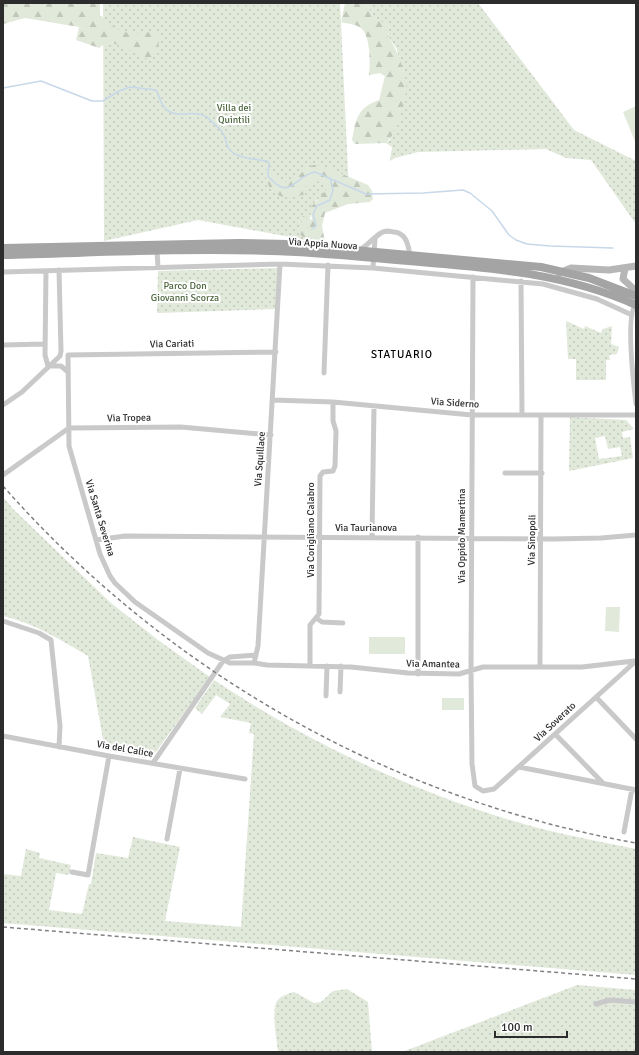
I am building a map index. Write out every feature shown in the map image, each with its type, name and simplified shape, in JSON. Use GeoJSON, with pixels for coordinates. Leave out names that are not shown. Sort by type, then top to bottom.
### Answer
{"type":"FeatureCollection","features":[{"type":"Feature","properties":{"kind":"main road","name":"Via Appia Nuova"},"geometry":{"type":"LineString","coordinates":[[3,248],[259,243],[360,250],[374,255],[482,268],[558,274],[602,282],[636,296]]}},
{"type":"Feature","properties":{"kind":"main road","name":"Via Appia Nuova"},"geometry":{"type":"LineString","coordinates":[[3,255],[157,251],[272,251],[410,255],[536,266],[636,304]]}},
{"type":"Feature","properties":{"kind":"main road"},"geometry":{"type":"LineString","coordinates":[[558,274],[571,268],[602,270],[636,266]]}},
{"type":"Feature","properties":{"kind":"main road"},"geometry":{"type":"LineString","coordinates":[[625,268],[623,279],[636,291]]}},
{"type":"Feature","properties":{"kind":"street"},"geometry":{"type":"LineString","coordinates":[[360,250],[385,231],[400,233],[407,240],[410,255]]}},
{"type":"Feature","properties":{"kind":"street"},"geometry":{"type":"LineString","coordinates":[[373,268],[375,239]]}},
{"type":"Feature","properties":{"kind":"street"},"geometry":{"type":"LineString","coordinates":[[157,251],[158,267]]}},
{"type":"Feature","properties":{"kind":"street","name":"Via Appia Nuova"},"geometry":{"type":"LineString","coordinates":[[3,272],[280,264],[373,268],[521,281],[578,293],[597,299],[632,315]]}},
{"type":"Feature","properties":{"kind":"street","name":"Via Squillace"},"geometry":{"type":"LineString","coordinates":[[254,663],[256,655],[274,400],[280,264]]}},
{"type":"Feature","properties":{"kind":"street"},"geometry":{"type":"LineString","coordinates":[[324,373],[328,265]]}},
{"type":"Feature","properties":{"kind":"street"},"geometry":{"type":"LineString","coordinates":[[3,405],[22,392],[48,366],[59,358],[61,350],[59,270]]}},
{"type":"Feature","properties":{"kind":"street"},"geometry":{"type":"LineString","coordinates":[[46,271],[45,355],[48,366]]}},
{"type":"Feature","properties":{"kind":"street","name":"Via Oppido Mamertina"},"geometry":{"type":"LineString","coordinates":[[473,277],[471,538],[473,781],[476,787],[484,791]]}},
{"type":"Feature","properties":{"kind":"street"},"geometry":{"type":"LineString","coordinates":[[521,281],[522,415]]}},
{"type":"Feature","properties":{"kind":"street"},"geometry":{"type":"LineString","coordinates":[[636,304],[632,309],[632,366],[636,404]]}},
{"type":"Feature","properties":{"kind":"street"},"geometry":{"type":"LineString","coordinates":[[3,345],[45,344]]}},
{"type":"Feature","properties":{"kind":"street"},"geometry":{"type":"LineString","coordinates":[[61,350],[68,355]]}},
{"type":"Feature","properties":{"kind":"street","name":"Via Cariati"},"geometry":{"type":"LineString","coordinates":[[68,355],[276,352]]}},
{"type":"Feature","properties":{"kind":"street","name":"Via Santa Severina"},"geometry":{"type":"LineString","coordinates":[[68,355],[68,428],[70,453],[106,569],[121,590],[135,602],[201,648],[223,661]]}},
{"type":"Feature","properties":{"kind":"street"},"geometry":{"type":"LineString","coordinates":[[48,366],[62,366],[68,372]]}},
{"type":"Feature","properties":{"kind":"street","name":"Via Siderno"},"geometry":{"type":"LineString","coordinates":[[274,400],[333,402],[472,415],[636,415]]}},
{"type":"Feature","properties":{"kind":"street","name":"Via Corigliano Calabro"},"geometry":{"type":"LineString","coordinates":[[310,666],[310,625],[319,614],[320,475],[322,472],[332,472],[335,468],[336,431],[333,422],[333,402]]}},
{"type":"Feature","properties":{"kind":"street"},"geometry":{"type":"LineString","coordinates":[[372,537],[374,406]]}},
{"type":"Feature","properties":{"kind":"street","name":"Via Sinopoli"},"geometry":{"type":"LineString","coordinates":[[540,666],[542,539],[541,415]]}},
{"type":"Feature","properties":{"kind":"street","name":"Via Tropea"},"geometry":{"type":"LineString","coordinates":[[68,428],[181,427],[271,435]]}},
{"type":"Feature","properties":{"kind":"street"},"geometry":{"type":"LineString","coordinates":[[3,475],[68,428]]}},
{"type":"Feature","properties":{"kind":"street"},"geometry":{"type":"LineString","coordinates":[[505,473],[542,473]]}},
{"type":"Feature","properties":{"kind":"street","name":"Via Taurianova"},"geometry":{"type":"LineString","coordinates":[[96,540],[125,536],[542,539],[601,538],[636,535]]}},
{"type":"Feature","properties":{"kind":"street"},"geometry":{"type":"LineString","coordinates":[[418,537],[418,674]]}},
{"type":"Feature","properties":{"kind":"street"},"geometry":{"type":"LineString","coordinates":[[316,618],[323,622],[343,623]]}},
{"type":"Feature","properties":{"kind":"street"},"geometry":{"type":"LineString","coordinates":[[3,621],[39,633],[51,640],[60,726],[59,747]]}},
{"type":"Feature","properties":{"kind":"street"},"geometry":{"type":"LineString","coordinates":[[153,763],[223,661],[231,656],[256,655]]}},
{"type":"Feature","properties":{"kind":"street","name":"Via Amantea"},"geometry":{"type":"LineString","coordinates":[[223,661],[237,664],[254,663],[267,665],[341,666],[418,674],[465,674],[472,670],[488,667],[589,666],[636,661]]}},
{"type":"Feature","properties":{"kind":"street","name":"Via Soverato"},"geometry":{"type":"LineString","coordinates":[[484,791],[494,789],[519,768],[636,661]]}},
{"type":"Feature","properties":{"kind":"street"},"geometry":{"type":"LineString","coordinates":[[326,696],[327,666]]}},
{"type":"Feature","properties":{"kind":"street"},"geometry":{"type":"LineString","coordinates":[[340,692],[341,666]]}},
{"type":"Feature","properties":{"kind":"street"},"geometry":{"type":"LineString","coordinates":[[596,696],[636,739]]}},
{"type":"Feature","properties":{"kind":"street"},"geometry":{"type":"LineString","coordinates":[[556,734],[603,783]]}},
{"type":"Feature","properties":{"kind":"street","name":"Via del Calice"},"geometry":{"type":"LineString","coordinates":[[3,736],[180,769],[245,779]]}},
{"type":"Feature","properties":{"kind":"street"},"geometry":{"type":"LineString","coordinates":[[72,872],[88,874],[109,756]]}},
{"type":"Feature","properties":{"kind":"street"},"geometry":{"type":"LineString","coordinates":[[519,768],[634,790],[624,832]]}},
{"type":"Feature","properties":{"kind":"street"},"geometry":{"type":"LineString","coordinates":[[167,840],[180,769]]}},
{"type":"Feature","properties":{"kind":"street"},"geometry":{"type":"LineString","coordinates":[[596,1004],[610,1000],[636,1002]]}},
{"type":"Feature","properties":{"kind":"green space"},"geometry":{"type":"Polygon","coordinates":[[[3,3],[100,3],[100,15],[118,30],[138,34],[154,31],[160,39],[155,55],[148,59],[109,41],[99,48],[76,40],[79,27],[25,18],[3,24],[3,3]]]}},
{"type":"Feature","properties":{"kind":"green space","name":"Villa dei Quintili"},"geometry":{"type":"Polygon","coordinates":[[[103,3],[340,3],[349,192],[316,200],[312,207],[306,240],[198,220],[104,241],[103,3]]]}},
{"type":"Feature","properties":{"kind":"green space"},"geometry":{"type":"Polygon","coordinates":[[[345,3],[367,3],[370,12],[375,18],[390,26],[387,35],[397,52],[403,70],[406,89],[401,115],[394,132],[386,143],[355,144],[352,140],[356,120],[359,115],[366,107],[379,100],[385,76],[380,73],[369,75],[369,51],[365,33],[358,26],[341,22],[345,3]]]}},
{"type":"Feature","properties":{"kind":"green space"},"geometry":{"type":"Polygon","coordinates":[[[367,3],[478,3],[574,130],[636,161],[636,224],[591,160],[566,158],[546,149],[418,152],[395,158],[390,161],[392,147],[386,143],[390,140],[400,65],[397,49],[387,35],[390,26],[375,18],[370,12],[367,3]]]}},
{"type":"Feature","properties":{"kind":"green space"},"geometry":{"type":"Polygon","coordinates":[[[636,106],[636,144],[623,112],[636,106]]]}},
{"type":"Feature","properties":{"kind":"green space"},"geometry":{"type":"Polygon","coordinates":[[[314,165],[323,166],[368,185],[372,191],[373,199],[370,202],[348,204],[325,213],[322,226],[325,242],[306,240],[299,233],[303,216],[312,220],[310,208],[326,190],[322,183],[314,180],[307,185],[305,194],[297,197],[282,197],[272,190],[268,185],[266,178],[265,169],[278,179],[284,181],[293,180],[309,167],[314,165]]]}},
{"type":"Feature","properties":{"kind":"green space","name":"Parco Don Giovanni Scorza"},"geometry":{"type":"Polygon","coordinates":[[[278,268],[276,309],[157,313],[158,271],[278,268]]]}},
{"type":"Feature","properties":{"kind":"green space"},"geometry":{"type":"Polygon","coordinates":[[[566,321],[584,329],[585,326],[601,333],[603,329],[612,326],[611,344],[619,347],[617,354],[609,355],[610,360],[606,360],[606,380],[576,380],[576,359],[568,359],[566,321]]]}},
{"type":"Feature","properties":{"kind":"green space"},"geometry":{"type":"Polygon","coordinates":[[[570,417],[626,420],[634,429],[622,432],[623,438],[630,437],[633,458],[569,471],[570,417]],[[605,436],[595,438],[599,459],[622,456],[620,447],[608,449],[605,436]]]}},
{"type":"Feature","properties":{"kind":"green space"},"geometry":{"type":"Polygon","coordinates":[[[3,497],[13,509],[111,603],[158,640],[210,677],[153,756],[146,758],[105,750],[88,656],[57,638],[26,623],[3,616],[3,497]]]}},
{"type":"Feature","properties":{"kind":"green space"},"geometry":{"type":"Polygon","coordinates":[[[606,607],[620,607],[619,632],[605,631],[606,607]]]}},
{"type":"Feature","properties":{"kind":"green space"},"geometry":{"type":"Polygon","coordinates":[[[369,637],[405,637],[405,654],[369,654],[369,637]]]}},
{"type":"Feature","properties":{"kind":"green space"},"geometry":{"type":"Polygon","coordinates":[[[214,680],[290,727],[330,748],[411,785],[453,801],[538,828],[636,849],[636,975],[3,923],[3,874],[21,876],[26,849],[40,853],[39,858],[71,865],[69,875],[56,873],[49,910],[82,914],[89,884],[91,884],[96,853],[128,858],[133,837],[180,847],[165,921],[241,927],[254,734],[249,733],[251,723],[220,717],[230,704],[216,695],[202,714],[195,708],[214,680]]]}},
{"type":"Feature","properties":{"kind":"green space"},"geometry":{"type":"Polygon","coordinates":[[[442,698],[464,698],[464,710],[442,710],[442,698]]]}},
{"type":"Feature","properties":{"kind":"green space"},"geometry":{"type":"Polygon","coordinates":[[[577,985],[636,990],[636,1052],[402,1052],[577,985]]]}},
{"type":"Feature","properties":{"kind":"green space"},"geometry":{"type":"Polygon","coordinates":[[[347,989],[368,1002],[372,1052],[278,1052],[274,1012],[278,999],[284,995],[294,992],[314,1003],[321,1002],[333,991],[347,989]]]}},
{"type":"Feature","properties":{"kind":"waterway"},"geometry":{"type":"LineString","coordinates":[[3,88],[41,81],[92,101],[103,101],[119,91],[130,87],[156,90],[164,107],[168,111],[179,114],[196,114],[207,117],[221,130],[224,134],[228,147],[235,154],[267,161],[269,163],[268,176],[276,184],[282,187],[287,188],[292,186],[308,174],[315,172],[366,194],[423,193],[463,190],[470,193],[492,211],[509,235],[516,240],[527,244],[550,246],[613,248]]}},
{"type":"Feature","properties":{"kind":"waterway"},"geometry":{"type":"LineString","coordinates":[[312,229],[316,226],[313,214],[317,206],[330,200],[333,190],[330,178]]}},
{"type":"Feature","properties":{"kind":"railway"},"geometry":{"type":"LineString","coordinates":[[3,486],[67,553],[137,614],[211,670],[289,718],[371,760],[457,795],[545,823],[636,843]]}},
{"type":"Feature","properties":{"kind":"railway"},"geometry":{"type":"LineString","coordinates":[[3,927],[636,979]]}},
{"type":"Feature","properties":{"kind":"district","name":"STATUARIO"},"geometry":{"type":"Point","coordinates":[402,354]}}]}
